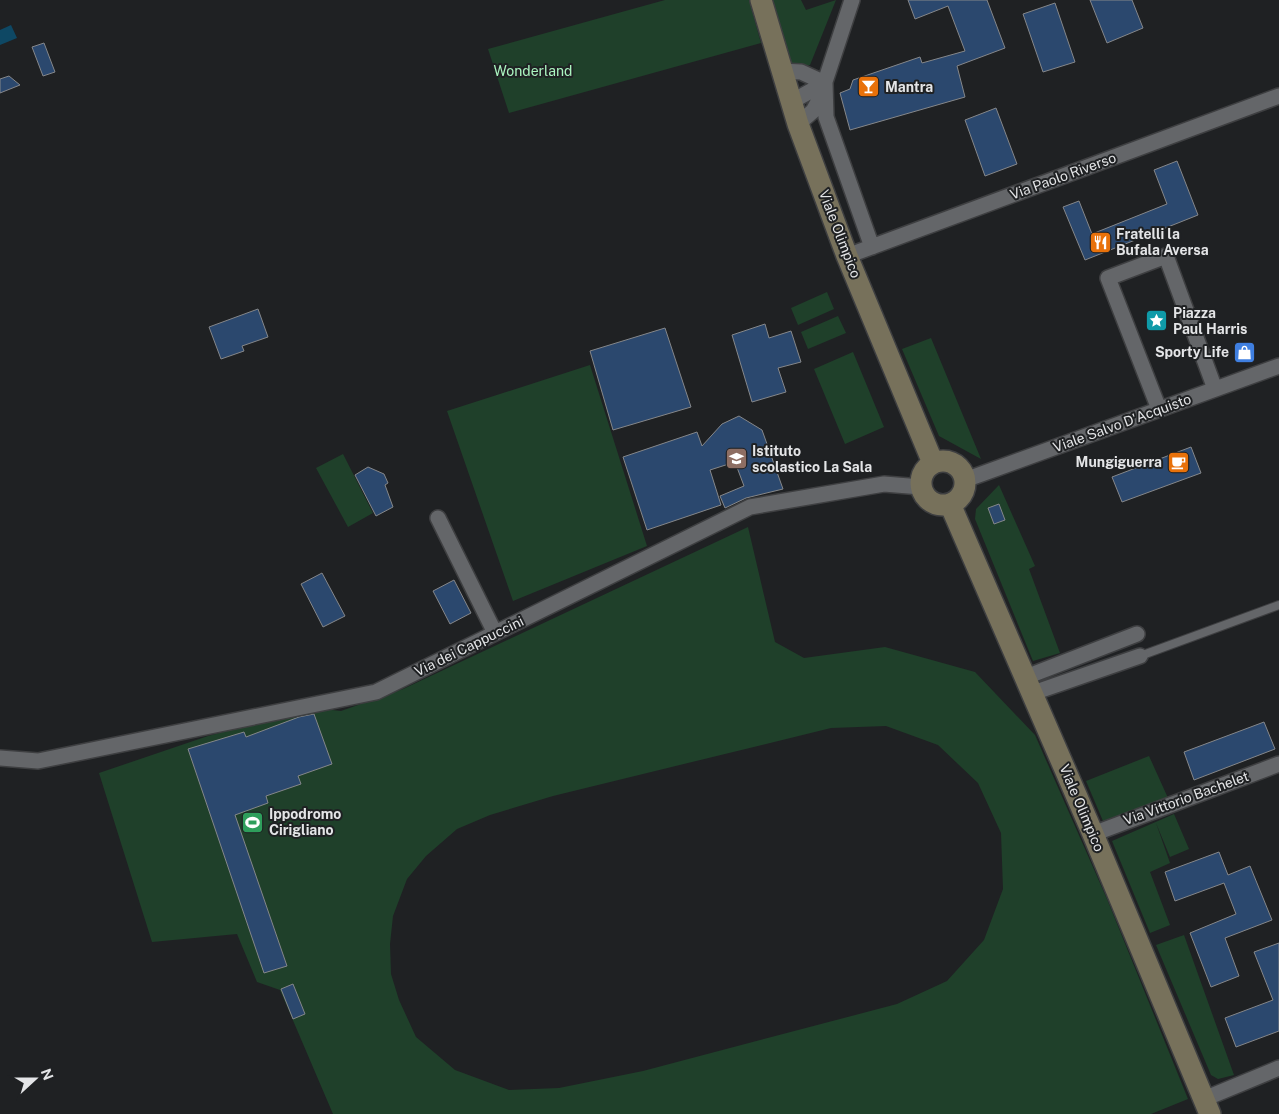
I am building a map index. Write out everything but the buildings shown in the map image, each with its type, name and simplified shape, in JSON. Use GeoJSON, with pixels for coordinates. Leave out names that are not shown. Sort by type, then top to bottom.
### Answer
{"type":"FeatureCollection","features":[{"type":"Feature","properties":{"kind":"main road","name":"Viale Olimpico"},"geometry":{"type":"LineString","coordinates":[[761,0],[798,124],[847,256],[933,463]]}},
{"type":"Feature","properties":{"kind":"main road"},"geometry":{"type":"LineString","coordinates":[[940,461],[953,464],[962,474],[964,480],[961,495],[950,504],[942,505],[928,500],[921,487],[923,473],[933,463],[940,461]]}},
{"type":"Feature","properties":{"kind":"main road","name":"Viale Olimpico"},"geometry":{"type":"LineString","coordinates":[[950,504],[1094,834],[1207,1106]]}},
{"type":"Feature","properties":{"kind":"street"},"geometry":{"type":"LineString","coordinates":[[798,124],[813,111],[854,3]]}},
{"type":"Feature","properties":{"kind":"street"},"geometry":{"type":"LineString","coordinates":[[786,87],[801,72],[825,83]]}},
{"type":"Feature","properties":{"kind":"street"},"geometry":{"type":"LineString","coordinates":[[786,87],[825,83]]}},
{"type":"Feature","properties":{"kind":"street"},"geometry":{"type":"LineString","coordinates":[[825,83],[826,117],[872,247]]}},
{"type":"Feature","properties":{"kind":"street","name":"Via Paolo Riverso"},"geometry":{"type":"LineString","coordinates":[[847,256],[1279,96]]}},
{"type":"Feature","properties":{"kind":"street"},"geometry":{"type":"LineString","coordinates":[[1159,409],[1108,278],[1166,256],[1214,389]]}},
{"type":"Feature","properties":{"kind":"street","name":"Viale Salvo D'Acquisto"},"geometry":{"type":"LineString","coordinates":[[964,480],[1279,366]]}},
{"type":"Feature","properties":{"kind":"street","name":"Via dei Cappuccini"},"geometry":{"type":"LineString","coordinates":[[0,758],[38,761],[376,692],[750,507],[884,484],[921,487]]}},
{"type":"Feature","properties":{"kind":"street"},"geometry":{"type":"LineString","coordinates":[[438,518],[495,634]]}},
{"type":"Feature","properties":{"kind":"street"},"geometry":{"type":"LineString","coordinates":[[1030,685],[1137,634]]}},
{"type":"Feature","properties":{"kind":"street"},"geometry":{"type":"LineString","coordinates":[[1030,685],[1140,656]]}},
{"type":"Feature","properties":{"kind":"street","name":"Via Vittorio Bachelet"},"geometry":{"type":"LineString","coordinates":[[1094,834],[1279,764]]}},
{"type":"Feature","properties":{"kind":"street"},"geometry":{"type":"LineString","coordinates":[[1207,1106],[1279,1068]]}},
{"type":"Feature","properties":{"kind":"lane"},"geometry":{"type":"LineString","coordinates":[[1140,656],[1279,605]]}},
{"type":"Feature","properties":{"kind":"green space","name":"Wonderland"},"geometry":{"type":"Polygon","coordinates":[[[665,0],[749,0],[761,43],[509,113],[488,49],[665,0]]]}},
{"type":"Feature","properties":{"kind":"green space"},"geometry":{"type":"Polygon","coordinates":[[[769,0],[801,0],[806,10],[836,0],[810,65],[799,68],[787,63],[769,0]]]}},
{"type":"Feature","properties":{"kind":"green space"},"geometry":{"type":"Polygon","coordinates":[[[827,292],[834,309],[798,325],[791,308],[827,292]]]}},
{"type":"Feature","properties":{"kind":"green space"},"geometry":{"type":"Polygon","coordinates":[[[838,316],[846,333],[808,349],[801,332],[838,316]]]}},
{"type":"Feature","properties":{"kind":"green space"},"geometry":{"type":"Polygon","coordinates":[[[931,338],[981,459],[939,436],[902,349],[931,338]]]}},
{"type":"Feature","properties":{"kind":"green space"},"geometry":{"type":"Polygon","coordinates":[[[853,352],[884,427],[845,444],[814,369],[853,352]]]}},
{"type":"Feature","properties":{"kind":"green space"},"geometry":{"type":"Polygon","coordinates":[[[590,365],[647,546],[513,601],[447,411],[590,365]]]}},
{"type":"Feature","properties":{"kind":"green space"},"geometry":{"type":"Polygon","coordinates":[[[343,454],[373,513],[348,527],[316,468],[343,454]]]}},
{"type":"Feature","properties":{"kind":"green space"},"geometry":{"type":"Polygon","coordinates":[[[999,485],[1035,566],[1029,569],[1060,653],[1033,661],[975,519],[976,509],[999,485]]]}},
{"type":"Feature","properties":{"kind":"green space","name":"Ippodromo Cirigliano"},"geometry":{"type":"Polygon","coordinates":[[[748,527],[775,642],[804,658],[885,647],[975,672],[1035,735],[1107,899],[1188,1099],[1151,1114],[333,1114],[280,990],[257,982],[237,934],[152,942],[99,773],[208,736],[314,708],[341,711],[403,689],[748,527]],[[886,726],[831,728],[553,796],[490,815],[457,829],[426,856],[407,879],[393,916],[390,944],[391,974],[399,1000],[416,1037],[455,1070],[509,1090],[559,1088],[643,1071],[897,1004],[947,981],[984,940],[1003,889],[1001,833],[978,783],[938,745],[886,726]]]}},
{"type":"Feature","properties":{"kind":"green space"},"geometry":{"type":"Polygon","coordinates":[[[1149,756],[1168,798],[1103,821],[1086,781],[1149,756]]]}},
{"type":"Feature","properties":{"kind":"green space"},"geometry":{"type":"Polygon","coordinates":[[[1174,814],[1189,849],[1170,857],[1156,823],[1170,863],[1150,872],[1170,925],[1150,933],[1112,841],[1174,814]]]}},
{"type":"Feature","properties":{"kind":"green space"},"geometry":{"type":"Polygon","coordinates":[[[1184,935],[1234,1075],[1218,1079],[1211,1075],[1156,945],[1184,935]]]}},
{"type":"Feature","properties":{"kind":"water"},"geometry":{"type":"Polygon","coordinates":[[[11,25],[17,38],[0,45],[0,30],[11,25]]]}},
{"type":"Feature","properties":{"kind":"place","name":"Mantra"},"geometry":{"type":"Point","coordinates":[869,87]}},
{"type":"Feature","properties":{"kind":"place","name":"Fratelli la Bufala Aversa"},"geometry":{"type":"Point","coordinates":[1100,242]}},
{"type":"Feature","properties":{"kind":"place","name":"Piazza Paul Harris"},"geometry":{"type":"Point","coordinates":[1157,321]}},
{"type":"Feature","properties":{"kind":"place","name":"Sporty Life"},"geometry":{"type":"Point","coordinates":[1245,352]}},
{"type":"Feature","properties":{"kind":"place","name":"Istituto scolastico La Sala"},"geometry":{"type":"Point","coordinates":[736,459]}},
{"type":"Feature","properties":{"kind":"place","name":"Mungiguerra"},"geometry":{"type":"Point","coordinates":[1178,462]}},
{"type":"Feature","properties":{"kind":"place","name":"Ippodromo Cirigliano"},"geometry":{"type":"Point","coordinates":[253,822]}}]}
